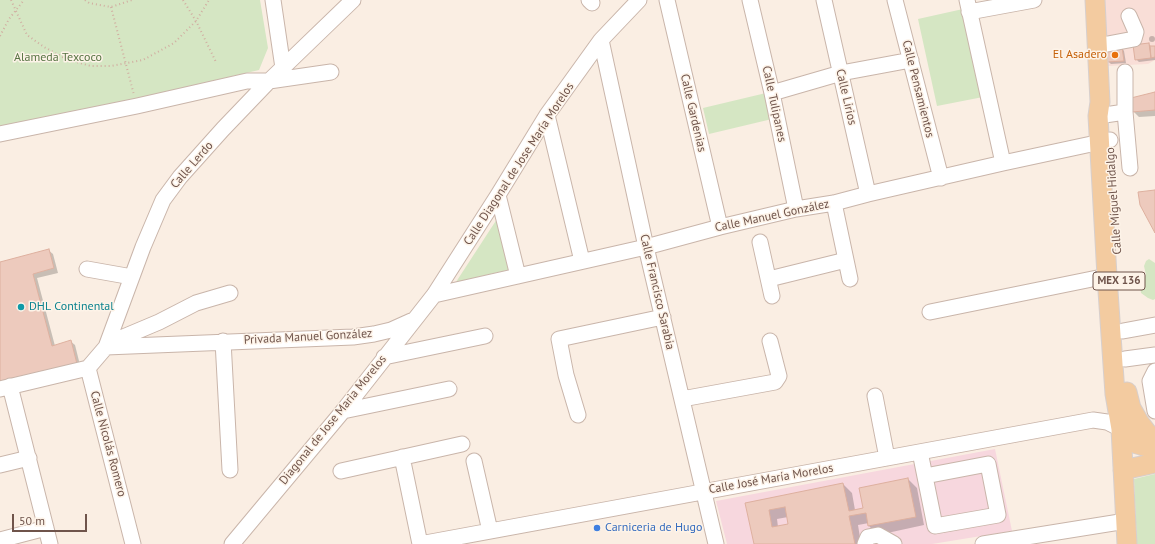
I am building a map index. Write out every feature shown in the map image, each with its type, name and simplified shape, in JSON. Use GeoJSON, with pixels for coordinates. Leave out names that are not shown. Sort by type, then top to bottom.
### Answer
{"type":"FeatureCollection","features":[{"type":"Feature","properties":{"kind":"main road","name":"Calle Míguel Hidalgo"},"geometry":{"type":"LineString","coordinates":[[1094,0],[1097,46],[1107,111],[1105,141],[1106,276],[1115,394],[1121,425],[1127,544]]}},
{"type":"Feature","properties":{"kind":"main road","name":"Calle Míguel Hidalgo"},"geometry":{"type":"LineString","coordinates":[[1105,141],[1123,331],[1127,392],[1121,425]]}},
{"type":"Feature","properties":{"kind":"main road"},"geometry":{"type":"LineString","coordinates":[[1127,392],[1131,408],[1139,422],[1148,434],[1155,437]]}},
{"type":"Feature","properties":{"kind":"main road"},"geometry":{"type":"LineString","coordinates":[[1121,425],[1128,438],[1137,444],[1155,450]]}},
{"type":"Feature","properties":{"kind":"main road"},"geometry":{"type":"LineString","coordinates":[[1123,463],[1155,450]]}},
{"type":"Feature","properties":{"kind":"main road"},"geometry":{"type":"LineString","coordinates":[[1123,463],[1155,463]]}},
{"type":"Feature","properties":{"kind":"street"},"geometry":{"type":"LineString","coordinates":[[273,0],[283,68]]}},
{"type":"Feature","properties":{"kind":"street","name":"Calle Lerdo"},"geometry":{"type":"LineString","coordinates":[[88,368],[108,342],[148,235],[163,200],[190,166],[269,81],[353,0]]}},
{"type":"Feature","properties":{"kind":"street","name":"Calle Diagonal de Jose María Morelos"},"geometry":{"type":"LineString","coordinates":[[434,295],[547,115],[601,40],[639,0]]}},
{"type":"Feature","properties":{"kind":"street","name":"Calle Gardenias"},"geometry":{"type":"LineString","coordinates":[[667,0],[720,227]]}},
{"type":"Feature","properties":{"kind":"street","name":"Calle Tulipanes"},"geometry":{"type":"LineString","coordinates":[[750,0],[772,93],[796,209]]}},
{"type":"Feature","properties":{"kind":"street","name":"Calle Lirios"},"geometry":{"type":"LineString","coordinates":[[824,0],[868,194]]}},
{"type":"Feature","properties":{"kind":"street","name":"Calle Pensamientos"},"geometry":{"type":"LineString","coordinates":[[895,0],[941,178]]}},
{"type":"Feature","properties":{"kind":"street"},"geometry":{"type":"LineString","coordinates":[[1003,163],[968,6],[1034,0]]}},
{"type":"Feature","properties":{"kind":"street"},"geometry":{"type":"LineString","coordinates":[[1097,46],[1134,39],[1136,32],[1129,16]]}},
{"type":"Feature","properties":{"kind":"street","name":"Calle Francisco Sarabia"},"geometry":{"type":"LineString","coordinates":[[601,40],[646,247],[716,544]]}},
{"type":"Feature","properties":{"kind":"street"},"geometry":{"type":"LineString","coordinates":[[772,93],[841,73],[911,60]]}},
{"type":"Feature","properties":{"kind":"street"},"geometry":{"type":"LineString","coordinates":[[0,134],[137,106],[247,81],[269,81],[331,72]]}},
{"type":"Feature","properties":{"kind":"street"},"geometry":{"type":"LineString","coordinates":[[1125,72],[1107,111],[1130,168]]}},
{"type":"Feature","properties":{"kind":"street"},"geometry":{"type":"LineString","coordinates":[[547,115],[582,261]]}},
{"type":"Feature","properties":{"kind":"street","name":"Calle Manuel González"},"geometry":{"type":"LineString","coordinates":[[434,295],[646,247],[720,227],[796,209],[834,203],[1003,163],[1105,141]]}},
{"type":"Feature","properties":{"kind":"street"},"geometry":{"type":"LineString","coordinates":[[498,195],[518,276]]}},
{"type":"Feature","properties":{"kind":"street"},"geometry":{"type":"LineString","coordinates":[[834,203],[850,279]]}},
{"type":"Feature","properties":{"kind":"street"},"geometry":{"type":"LineString","coordinates":[[760,242],[772,296]]}},
{"type":"Feature","properties":{"kind":"street"},"geometry":{"type":"LineString","coordinates":[[769,279],[846,260]]}},
{"type":"Feature","properties":{"kind":"street"},"geometry":{"type":"LineString","coordinates":[[87,269],[132,277]]}},
{"type":"Feature","properties":{"kind":"street"},"geometry":{"type":"LineString","coordinates":[[930,312],[1106,276]]}},
{"type":"Feature","properties":{"kind":"street"},"geometry":{"type":"LineString","coordinates":[[108,342],[159,322],[196,303],[230,293]]}},
{"type":"Feature","properties":{"kind":"street","name":"Diagonal de Jose Maria Morelos"},"geometry":{"type":"LineString","coordinates":[[232,544],[343,411],[434,295]]}},
{"type":"Feature","properties":{"kind":"street"},"geometry":{"type":"LineString","coordinates":[[578,415],[566,375],[559,339],[663,317]]}},
{"type":"Feature","properties":{"kind":"street","name":"Privada Manuel González"},"geometry":{"type":"LineString","coordinates":[[108,342],[224,341],[353,337],[391,330],[413,320]]}},
{"type":"Feature","properties":{"kind":"street"},"geometry":{"type":"LineString","coordinates":[[1123,331],[1155,325]]}},
{"type":"Feature","properties":{"kind":"street"},"geometry":{"type":"LineString","coordinates":[[384,357],[485,336]]}},
{"type":"Feature","properties":{"kind":"street"},"geometry":{"type":"LineString","coordinates":[[224,341],[230,470]]}},
{"type":"Feature","properties":{"kind":"street"},"geometry":{"type":"LineString","coordinates":[[682,399],[775,382],[779,376],[770,342]]}},
{"type":"Feature","properties":{"kind":"street"},"geometry":{"type":"LineString","coordinates":[[1125,359],[1155,355]]}},
{"type":"Feature","properties":{"kind":"street"},"geometry":{"type":"LineString","coordinates":[[50,544],[29,458],[5,388],[88,368]]}},
{"type":"Feature","properties":{"kind":"street","name":"Calle Nicolás Romero"},"geometry":{"type":"LineString","coordinates":[[88,368],[133,544]]}},
{"type":"Feature","properties":{"kind":"street"},"geometry":{"type":"LineString","coordinates":[[1155,371],[1150,381],[1155,411]]}},
{"type":"Feature","properties":{"kind":"street"},"geometry":{"type":"LineString","coordinates":[[343,411],[449,390]]}},
{"type":"Feature","properties":{"kind":"street"},"geometry":{"type":"LineString","coordinates":[[875,396],[887,458]]}},
{"type":"Feature","properties":{"kind":"street","name":"Calle José María Morelos"},"geometry":{"type":"LineString","coordinates":[[420,544],[1093,420],[1121,425]]}},
{"type":"Feature","properties":{"kind":"street"},"geometry":{"type":"LineString","coordinates":[[341,471],[462,444]]}},
{"type":"Feature","properties":{"kind":"street"},"geometry":{"type":"LineString","coordinates":[[920,452],[935,526],[998,515],[988,464],[925,476]]}},
{"type":"Feature","properties":{"kind":"street"},"geometry":{"type":"LineString","coordinates":[[0,465],[29,458]]}},
{"type":"Feature","properties":{"kind":"street"},"geometry":{"type":"LineString","coordinates":[[402,458],[420,544]]}},
{"type":"Feature","properties":{"kind":"street"},"geometry":{"type":"LineString","coordinates":[[474,461],[490,531]]}},
{"type":"Feature","properties":{"kind":"street"},"geometry":{"type":"LineString","coordinates":[[983,544],[1126,521]]}},
{"type":"Feature","properties":{"kind":"street"},"geometry":{"type":"LineString","coordinates":[[0,540],[46,528]]}},
{"type":"Feature","properties":{"kind":"street"},"geometry":{"type":"LineString","coordinates":[[865,544],[868,537],[878,535],[894,544]]}},
{"type":"Feature","properties":{"kind":"path"},"geometry":{"type":"LineString","coordinates":[[11,0],[27,35],[44,47],[68,60],[90,66],[111,66],[143,60],[174,43],[196,21],[209,0]]}},
{"type":"Feature","properties":{"kind":"path"},"geometry":{"type":"LineString","coordinates":[[0,36],[9,19],[24,0]]}},
{"type":"Feature","properties":{"kind":"path"},"geometry":{"type":"LineString","coordinates":[[85,0],[89,3],[111,7],[132,0]]}},
{"type":"Feature","properties":{"kind":"path"},"geometry":{"type":"LineString","coordinates":[[183,0],[196,21],[216,62]]}},
{"type":"Feature","properties":{"kind":"path"},"geometry":{"type":"LineString","coordinates":[[111,7],[137,106]]}},
{"type":"Feature","properties":{"kind":"shaded area"},"geometry":{"type":"Polygon","coordinates":[[[1104,0],[1155,0],[1155,60],[1148,64],[1108,66],[1104,0]]]}},
{"type":"Feature","properties":{"kind":"shaded area"},"geometry":{"type":"Polygon","coordinates":[[[995,449],[1012,531],[932,544],[727,544],[716,501],[995,449]]]}},
{"type":"Feature","properties":{"kind":"green space","name":"Alameda Texcoco"},"geometry":{"type":"Polygon","coordinates":[[[0,0],[260,0],[268,48],[259,70],[0,130],[0,0]]]}},
{"type":"Feature","properties":{"kind":"green space"},"geometry":{"type":"Polygon","coordinates":[[[963,9],[983,97],[937,106],[918,19],[963,9]]]}},
{"type":"Feature","properties":{"kind":"green space"},"geometry":{"type":"Polygon","coordinates":[[[766,93],[772,119],[709,134],[703,108],[766,93]]]}},
{"type":"Feature","properties":{"kind":"green space"},"geometry":{"type":"Polygon","coordinates":[[[499,216],[512,269],[456,282],[499,216]]]}},
{"type":"Feature","properties":{"kind":"green space"},"geometry":{"type":"Polygon","coordinates":[[[1149,259],[1155,263],[1155,299],[1153,300],[1141,293],[1140,285],[1146,275],[1144,266],[1146,261],[1149,259]]]}},
{"type":"Feature","properties":{"kind":"green space"},"geometry":{"type":"Polygon","coordinates":[[[1155,474],[1155,544],[1137,544],[1134,479],[1155,474]]]}},
{"type":"Feature","properties":{"kind":"building"},"geometry":{"type":"Polygon","coordinates":[[[1149,43],[1151,58],[1135,60],[1133,45],[1149,43]]]}},
{"type":"Feature","properties":{"kind":"building"},"geometry":{"type":"Polygon","coordinates":[[[1150,46],[1155,46],[1155,57],[1151,58],[1150,46]]]}},
{"type":"Feature","properties":{"kind":"building","name":"El Asadero"},"geometry":{"type":"Polygon","coordinates":[[[1122,47],[1124,61],[1107,62],[1106,49],[1122,47]]]}},
{"type":"Feature","properties":{"kind":"building"},"geometry":{"type":"Polygon","coordinates":[[[1155,92],[1155,110],[1132,112],[1131,98],[1155,92]]]}},
{"type":"Feature","properties":{"kind":"building"},"geometry":{"type":"Polygon","coordinates":[[[1155,190],[1155,233],[1140,205],[1138,192],[1155,190]]]}},
{"type":"Feature","properties":{"kind":"building","name":"DHL Continental"},"geometry":{"type":"Polygon","coordinates":[[[49,249],[54,268],[33,274],[52,346],[71,340],[77,364],[0,381],[0,262],[49,249]]]}},
{"type":"Feature","properties":{"kind":"building"},"geometry":{"type":"Polygon","coordinates":[[[908,478],[916,517],[868,526],[866,513],[849,516],[855,544],[754,544],[745,503],[843,483],[849,511],[863,508],[859,488],[908,478]],[[785,507],[769,510],[772,527],[788,524],[785,507]]]}},
{"type":"Feature","properties":{"kind":"place","name":"El Asadero"},"geometry":{"type":"Point","coordinates":[1115,55]}},
{"type":"Feature","properties":{"kind":"place","name":"DHL Continental"},"geometry":{"type":"Point","coordinates":[21,307]}},
{"type":"Feature","properties":{"kind":"place","name":"Carniceria de Hugo"},"geometry":{"type":"Point","coordinates":[597,528]}}]}
